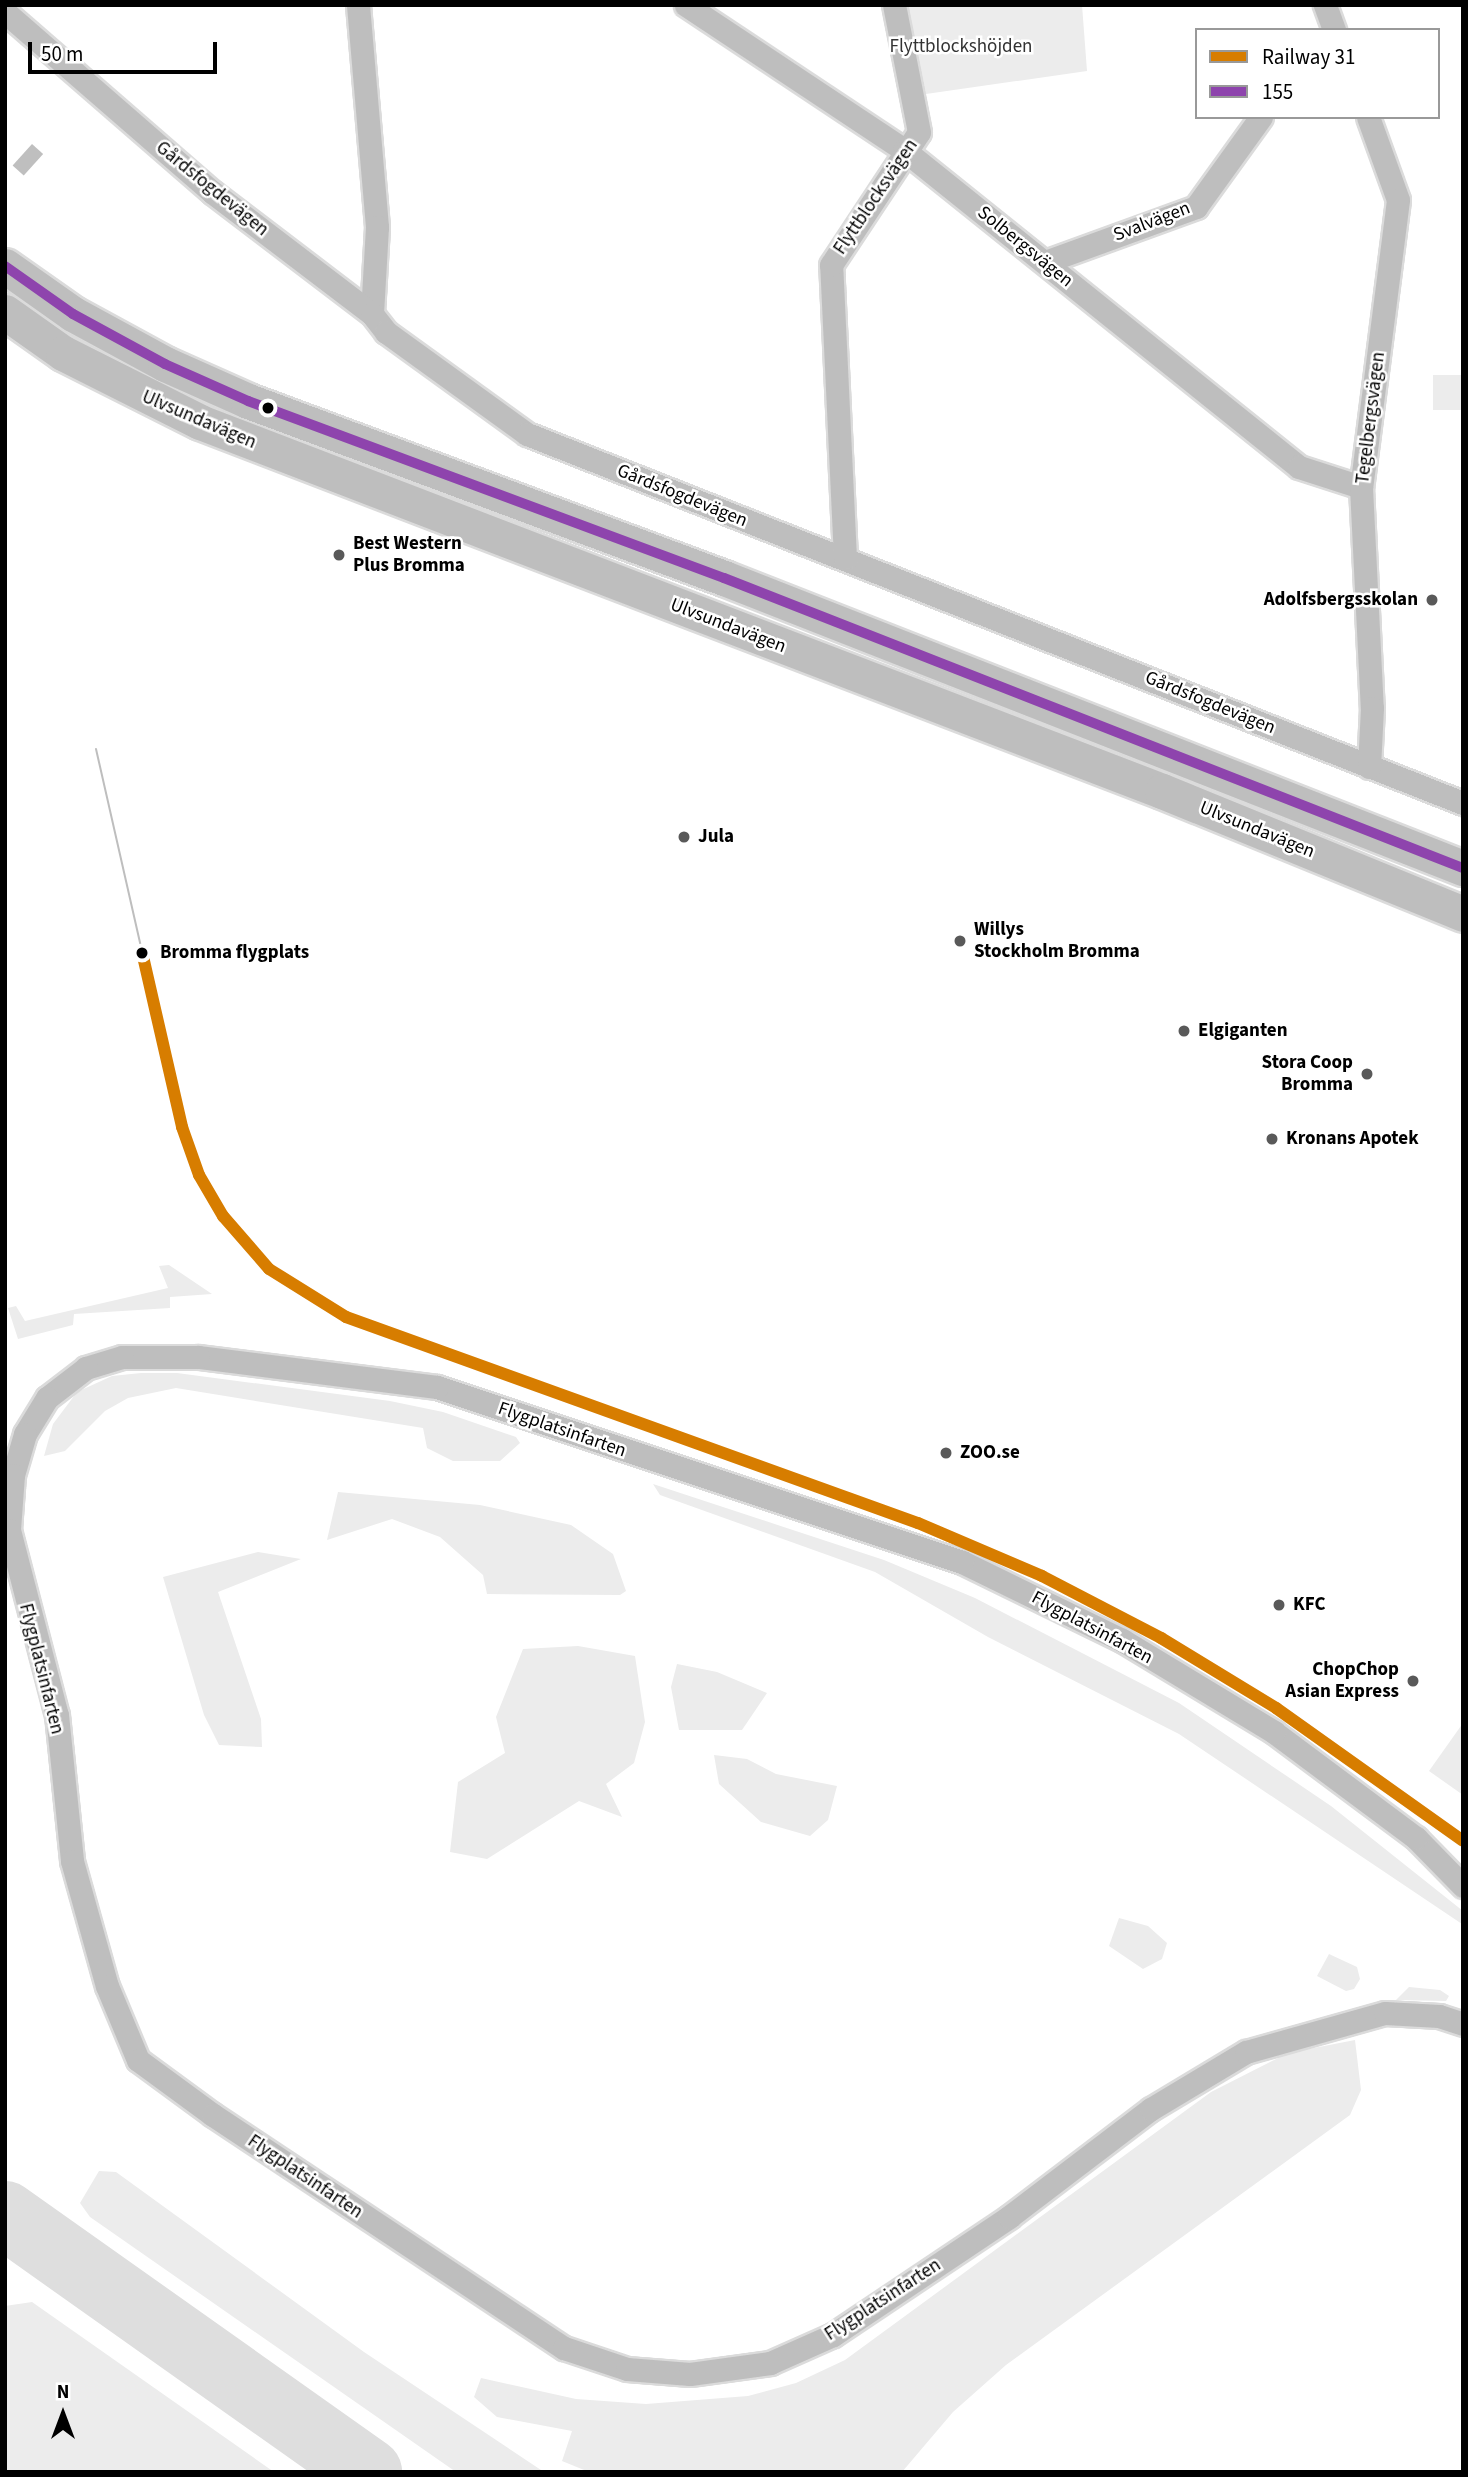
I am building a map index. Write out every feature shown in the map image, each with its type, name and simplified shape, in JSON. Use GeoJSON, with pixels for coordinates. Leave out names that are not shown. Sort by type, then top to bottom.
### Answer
{"type":"FeatureCollection","features":[{"type":"Feature","properties":{"kind":"main road","name":"Ulvsundavägen"},"geometry":{"type":"LineString","coordinates":[[5,266],[73,314],[165,364],[338,436],[675,562],[1463,868]]}},
{"type":"Feature","properties":{"kind":"main road","name":"Ulvsundavägen"},"geometry":{"type":"LineString","coordinates":[[5,312],[63,353],[200,422],[1162,791],[1463,914]]}},
{"type":"Feature","properties":{"kind":"main road"},"geometry":{"type":"LineString","coordinates":[[660,600],[675,562]]}},
{"type":"Feature","properties":{"kind":"street"},"geometry":{"type":"LineString","coordinates":[[358,5],[377,227],[372,314]]}},
{"type":"Feature","properties":{"kind":"street","name":"Solbergsvägen"},"geometry":{"type":"LineString","coordinates":[[686,5],[904,150],[1299,467],[1361,487]]}},
{"type":"Feature","properties":{"kind":"street","name":"Flyttblocksvägen"},"geometry":{"type":"LineString","coordinates":[[845,558],[831,265],[904,150],[919,132],[894,5]]}},
{"type":"Feature","properties":{"kind":"street","name":"Gårdsfogdevägen"},"geometry":{"type":"LineString","coordinates":[[5,12],[212,192],[372,314],[386,332],[527,434],[1463,803]]}},
{"type":"Feature","properties":{"kind":"street","name":"Svalvägen"},"geometry":{"type":"LineString","coordinates":[[1045,262],[1196,207],[1260,119]]}},
{"type":"Feature","properties":{"kind":"street","name":"Tegelbergsvägen"},"geometry":{"type":"LineString","coordinates":[[1369,119],[1398,200],[1361,487],[1372,708],[1369,767]]}},
{"type":"Feature","properties":{"kind":"street","name":"Flygplatsinfarten"},"geometry":{"type":"LineString","coordinates":[[1463,1886],[1416,1838],[1274,1732],[1122,1640],[962,1562],[437,1387],[198,1357],[122,1357],[86,1368],[47,1398],[25,1434],[13,1475],[9,1530],[57,1715],[72,1861],[107,1986],[138,2060],[213,2115],[564,2348],[627,2369],[690,2374],[770,2363],[833,2335],[1009,2217],[1151,2109],[1246,2052],[1385,2013],[1439,2016],[1463,2024]]}},
{"type":"Feature","properties":{"kind":"green space","name":"Flyttblockshöjden"},"geometry":{"type":"Polygon","coordinates":[[[908,5],[1082,5],[1087,71],[926,94],[908,5]]]}},
{"type":"Feature","properties":{"kind":"green space"},"geometry":{"type":"Polygon","coordinates":[[[1433,375],[1463,375],[1463,410],[1433,410],[1433,375]]]}},
{"type":"Feature","properties":{"kind":"green space"},"geometry":{"type":"Polygon","coordinates":[[[169,1265],[212,1294],[170,1297],[170,1308],[74,1314],[73,1325],[18,1339],[8,1308],[16,1306],[25,1321],[168,1288],[159,1266],[169,1265]]]}},
{"type":"Feature","properties":{"kind":"green space"},"geometry":{"type":"Polygon","coordinates":[[[177,1373],[390,1401],[443,1412],[516,1437],[520,1443],[500,1461],[453,1461],[427,1448],[423,1428],[176,1388],[128,1398],[105,1411],[65,1451],[44,1456],[53,1424],[77,1392],[112,1376],[177,1373]]]}},
{"type":"Feature","properties":{"kind":"green space"},"geometry":{"type":"Polygon","coordinates":[[[653,1484],[884,1560],[975,1598],[1179,1703],[1331,1806],[1463,1911],[1462,1924],[1179,1734],[988,1637],[875,1572],[660,1495],[653,1484]]]}},
{"type":"Feature","properties":{"kind":"green space"},"geometry":{"type":"Polygon","coordinates":[[[338,1492],[480,1505],[571,1525],[613,1554],[626,1591],[620,1595],[487,1594],[483,1575],[440,1537],[392,1519],[327,1540],[338,1492]]]}},
{"type":"Feature","properties":{"kind":"green space"},"geometry":{"type":"Polygon","coordinates":[[[258,1552],[301,1559],[218,1592],[261,1719],[262,1747],[219,1745],[204,1715],[163,1577],[258,1552]]]}},
{"type":"Feature","properties":{"kind":"green space"},"geometry":{"type":"Polygon","coordinates":[[[578,1646],[635,1656],[645,1722],[634,1763],[606,1784],[622,1817],[579,1801],[487,1859],[450,1852],[458,1782],[505,1753],[496,1717],[523,1649],[578,1646]]]}},
{"type":"Feature","properties":{"kind":"green space"},"geometry":{"type":"Polygon","coordinates":[[[677,1664],[717,1672],[767,1693],[742,1730],[679,1730],[671,1687],[677,1664]]]}},
{"type":"Feature","properties":{"kind":"green space"},"geometry":{"type":"Polygon","coordinates":[[[1463,1723],[1463,1795],[1429,1771],[1463,1723]]]}},
{"type":"Feature","properties":{"kind":"green space"},"geometry":{"type":"Polygon","coordinates":[[[714,1755],[747,1759],[776,1774],[837,1786],[828,1820],[810,1836],[761,1822],[719,1784],[714,1755]]]}},
{"type":"Feature","properties":{"kind":"green space"},"geometry":{"type":"Polygon","coordinates":[[[1119,1918],[1148,1926],[1167,1943],[1162,1959],[1143,1969],[1109,1946],[1119,1918]]]}},
{"type":"Feature","properties":{"kind":"green space"},"geometry":{"type":"Polygon","coordinates":[[[1329,1954],[1357,1967],[1360,1979],[1354,1989],[1346,1991],[1317,1976],[1329,1954]]]}},
{"type":"Feature","properties":{"kind":"green space"},"geometry":{"type":"Polygon","coordinates":[[[1409,1987],[1440,1990],[1449,1996],[1446,2001],[1396,2000],[1409,1987]]]}},
{"type":"Feature","properties":{"kind":"green space"},"geometry":{"type":"Polygon","coordinates":[[[1355,2040],[1361,2090],[1350,2115],[1006,2365],[953,2412],[902,2472],[589,2472],[562,2461],[572,2431],[497,2417],[474,2397],[481,2378],[576,2399],[646,2404],[748,2396],[796,2383],[845,2360],[1211,2092],[1288,2053],[1355,2040]]]}},
{"type":"Feature","properties":{"kind":"green space"},"geometry":{"type":"Polygon","coordinates":[[[99,2171],[116,2172],[364,2352],[544,2472],[456,2472],[90,2217],[80,2203],[99,2171]]]}},
{"type":"Feature","properties":{"kind":"green space"},"geometry":{"type":"Polygon","coordinates":[[[32,2302],[274,2472],[5,2472],[5,2306],[32,2302]]]}},
{"type":"Feature","properties":{"kind":"shaded area"},"geometry":{"type":"Polygon","coordinates":[[[32,144],[43,154],[24,176],[13,166],[32,144]]]}},
{"type":"Feature","properties":{"kind":"taxiway"},"geometry":{"type":"LineString","coordinates":[[5,2215],[368,2472]]}},
{"type":"Feature","properties":{"kind":"tram line"},"geometry":{"type":"LineString","coordinates":[[96,749],[142,952]]}},
{"type":"Feature","properties":{"kind":"rail line","name":"31"},"geometry":{"type":"LineString","coordinates":[[142,952],[182,1127],[199,1175],[223,1216],[269,1269],[346,1317],[918,1523],[1042,1576],[1161,1638],[1276,1708],[1463,1841]]}},
{"type":"Feature","properties":{"kind":"transit line","name":"155"},"geometry":{"type":"LineString","coordinates":[[5,266],[73,314],[165,364],[248,401],[724,578],[1463,868]]}},
{"type":"Feature","properties":{"kind":"place","name":"Best Western Plus Bromma"},"geometry":{"type":"Point","coordinates":[339,555]}},
{"type":"Feature","properties":{"kind":"place","name":"Adolfsbergsskolan"},"geometry":{"type":"Point","coordinates":[1432,600]}},
{"type":"Feature","properties":{"kind":"place","name":"Jula"},"geometry":{"type":"Point","coordinates":[684,837]}},
{"type":"Feature","properties":{"kind":"place","name":"Willys Stockholm Bromma"},"geometry":{"type":"Point","coordinates":[960,941]}},
{"type":"Feature","properties":{"kind":"place","name":"Bromma flygplats"},"geometry":{"type":"Point","coordinates":[142,953]}},
{"type":"Feature","properties":{"kind":"place","name":"Elgiganten"},"geometry":{"type":"Point","coordinates":[1184,1031]}},
{"type":"Feature","properties":{"kind":"place","name":"Stora Coop Bromma"},"geometry":{"type":"Point","coordinates":[1367,1074]}},
{"type":"Feature","properties":{"kind":"place","name":"Kronans Apotek"},"geometry":{"type":"Point","coordinates":[1272,1139]}},
{"type":"Feature","properties":{"kind":"place","name":"ZOO.se"},"geometry":{"type":"Point","coordinates":[946,1453]}},
{"type":"Feature","properties":{"kind":"place","name":"KFC"},"geometry":{"type":"Point","coordinates":[1279,1605]}},
{"type":"Feature","properties":{"kind":"place","name":"ChopChop Asian Express"},"geometry":{"type":"Point","coordinates":[1413,1681]}}]}
